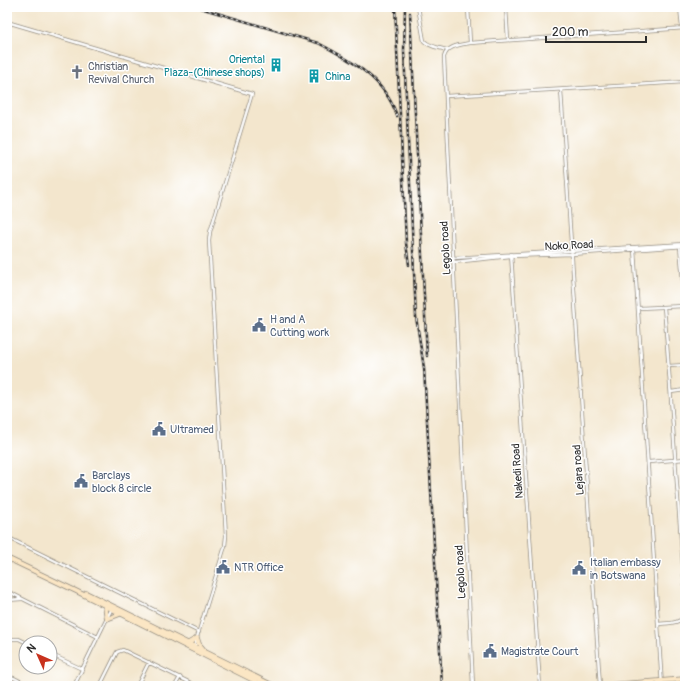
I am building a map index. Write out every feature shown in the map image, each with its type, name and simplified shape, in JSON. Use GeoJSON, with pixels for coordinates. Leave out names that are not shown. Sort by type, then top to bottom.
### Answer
{"type":"FeatureCollection","features":[{"type":"Feature","properties":{"kind":"main road"},"geometry":{"type":"LineString","coordinates":[[7,558],[186,644],[193,649],[207,653],[274,686]]}},
{"type":"Feature","properties":{"kind":"main road"},"geometry":{"type":"LineString","coordinates":[[51,578],[58,580],[265,686]]}},
{"type":"Feature","properties":{"kind":"main road"},"geometry":{"type":"LineString","coordinates":[[105,606],[107,619],[115,615],[123,614]]}},
{"type":"Feature","properties":{"kind":"main road"},"geometry":{"type":"LineString","coordinates":[[186,644],[197,638],[200,647],[207,653]]}},
{"type":"Feature","properties":{"kind":"main road"},"geometry":{"type":"LineString","coordinates":[[596,686],[685,679]]}},
{"type":"Feature","properties":{"kind":"street"},"geometry":{"type":"LineString","coordinates":[[418,7],[424,41],[432,47],[448,50],[452,47],[508,40],[683,28],[680,7]]}},
{"type":"Feature","properties":{"kind":"street"},"geometry":{"type":"LineString","coordinates":[[468,7],[470,44]]}},
{"type":"Feature","properties":{"kind":"street"},"geometry":{"type":"LineString","coordinates":[[506,7],[508,40]]}},
{"type":"Feature","properties":{"kind":"street"},"geometry":{"type":"LineString","coordinates":[[7,22],[252,94],[210,232],[212,308],[226,536],[225,546],[193,649]]}},
{"type":"Feature","properties":{"kind":"street","name":"Legolo road"},"geometry":{"type":"LineString","coordinates":[[448,50],[444,57],[473,686]]}},
{"type":"Feature","properties":{"kind":"street"},"geometry":{"type":"LineString","coordinates":[[446,96],[685,82]]}},
{"type":"Feature","properties":{"kind":"street","name":"Lejara road"},"geometry":{"type":"LineString","coordinates":[[561,90],[600,686]]}},
{"type":"Feature","properties":{"kind":"street"},"geometry":{"type":"LineString","coordinates":[[572,252],[685,245]]}},
{"type":"Feature","properties":{"kind":"street","name":"Noko Road"},"geometry":{"type":"LineString","coordinates":[[454,262],[510,255],[634,250],[685,245]]}},
{"type":"Feature","properties":{"kind":"street"},"geometry":{"type":"LineString","coordinates":[[639,308],[685,306],[680,246]]}},
{"type":"Feature","properties":{"kind":"street"},"geometry":{"type":"LineString","coordinates":[[634,250],[649,462],[662,686]]}},
{"type":"Feature","properties":{"kind":"street"},"geometry":{"type":"LineString","coordinates":[[453,258],[510,255]]}},
{"type":"Feature","properties":{"kind":"street","name":"Nakedi Road"},"geometry":{"type":"LineString","coordinates":[[510,255],[540,686]]}},
{"type":"Feature","properties":{"kind":"street"},"geometry":{"type":"LineString","coordinates":[[664,308],[671,392],[674,460],[684,558],[685,590]]}},
{"type":"Feature","properties":{"kind":"street"},"geometry":{"type":"LineString","coordinates":[[669,366],[685,365]]}},
{"type":"Feature","properties":{"kind":"street"},"geometry":{"type":"LineString","coordinates":[[671,392],[685,390]]}},
{"type":"Feature","properties":{"kind":"street"},"geometry":{"type":"LineString","coordinates":[[649,462],[685,460]]}},
{"type":"Feature","properties":{"kind":"street"},"geometry":{"type":"LineString","coordinates":[[7,537],[199,632]]}},
{"type":"Feature","properties":{"kind":"street"},"geometry":{"type":"LineString","coordinates":[[7,591],[98,637]]}},
{"type":"Feature","properties":{"kind":"street"},"geometry":{"type":"LineString","coordinates":[[7,600],[23,599]]}},
{"type":"Feature","properties":{"kind":"street"},"geometry":{"type":"LineString","coordinates":[[74,686],[112,608]]}},
{"type":"Feature","properties":{"kind":"street"},"geometry":{"type":"LineString","coordinates":[[659,624],[678,622],[683,620],[685,615]]}},
{"type":"Feature","properties":{"kind":"street"},"geometry":{"type":"LineString","coordinates":[[7,639],[18,639]]}},
{"type":"Feature","properties":{"kind":"street"},"geometry":{"type":"LineString","coordinates":[[100,686],[117,652],[119,650],[126,650],[197,686]]}},
{"type":"Feature","properties":{"kind":"street"},"geometry":{"type":"LineString","coordinates":[[58,658],[82,669]]}},
{"type":"Feature","properties":{"kind":"street"},"geometry":{"type":"LineString","coordinates":[[137,686],[149,662]]}},
{"type":"Feature","properties":{"kind":"street"},"geometry":{"type":"LineString","coordinates":[[7,677],[14,678],[30,686]]}},
{"type":"Feature","properties":{"kind":"street"},"geometry":{"type":"LineString","coordinates":[[175,686],[180,677]]}},
{"type":"Feature","properties":{"kind":"railway"},"geometry":{"type":"LineString","coordinates":[[197,7],[318,43],[343,56],[375,81],[392,103],[397,116]]}},
{"type":"Feature","properties":{"kind":"railway"},"geometry":{"type":"LineString","coordinates":[[395,7],[406,243],[409,265]]}},
{"type":"Feature","properties":{"kind":"railway"},"geometry":{"type":"LineString","coordinates":[[405,7],[404,51],[416,317],[424,368],[442,686]]}},
{"type":"Feature","properties":{"kind":"railway"},"geometry":{"type":"LineString","coordinates":[[410,13],[427,356]]}},
{"type":"Feature","properties":{"kind":"place","name":"Oriental Plaza-(Chinese shops)"},"geometry":{"type":"Point","coordinates":[276,65]}},
{"type":"Feature","properties":{"kind":"place","name":"Christian Revival Church"},"geometry":{"type":"Point","coordinates":[77,72]}},
{"type":"Feature","properties":{"kind":"place","name":"China"},"geometry":{"type":"Point","coordinates":[314,76]}},
{"type":"Feature","properties":{"kind":"place","name":"H and A Cutting work"},"geometry":{"type":"Point","coordinates":[259,325]}},
{"type":"Feature","properties":{"kind":"place","name":"Ultramed"},"geometry":{"type":"Point","coordinates":[159,429]}},
{"type":"Feature","properties":{"kind":"place","name":"Barclays block 8 circle"},"geometry":{"type":"Point","coordinates":[81,481]}},
{"type":"Feature","properties":{"kind":"place","name":"NTR Office"},"geometry":{"type":"Point","coordinates":[223,567]}},
{"type":"Feature","properties":{"kind":"place","name":"Italian embassy in Botswana"},"geometry":{"type":"Point","coordinates":[579,568]}},
{"type":"Feature","properties":{"kind":"place","name":"Magistrate Court"},"geometry":{"type":"Point","coordinates":[490,651]}}]}
